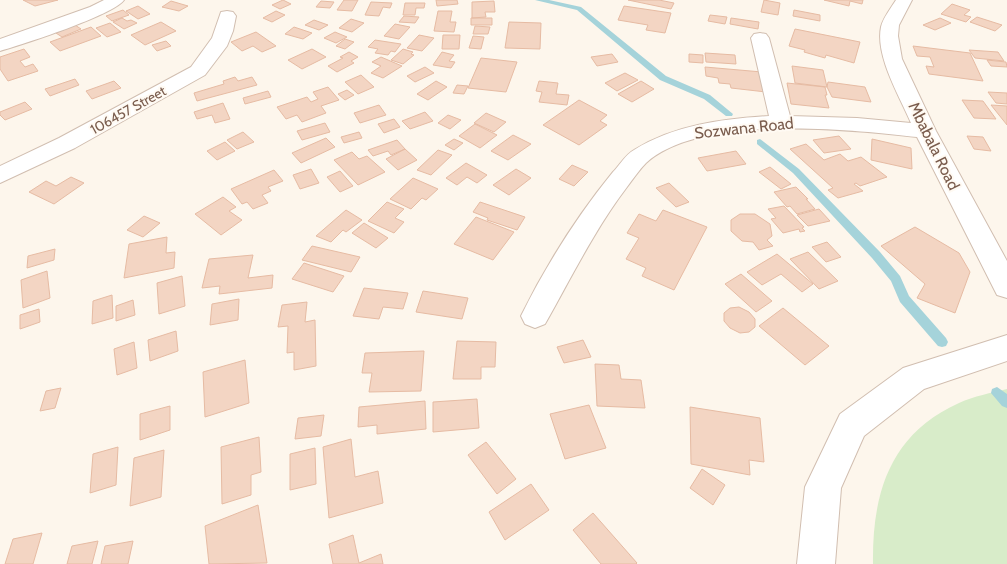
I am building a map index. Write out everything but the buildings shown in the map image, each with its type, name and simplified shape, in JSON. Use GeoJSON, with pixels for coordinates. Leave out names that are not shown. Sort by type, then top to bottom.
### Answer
{"type":"FeatureCollection","features":[{"type":"Feature","properties":{"kind":"street"},"geometry":{"type":"LineString","coordinates":[[0,45],[96,11],[116,0]]}},
{"type":"Feature","properties":{"kind":"street","name":"Mbabala Road"},"geometry":{"type":"LineString","coordinates":[[904,0],[890,25],[889,36],[893,59],[925,131],[1007,287]]}},
{"type":"Feature","properties":{"kind":"street","name":"106457 Street"},"geometry":{"type":"LineString","coordinates":[[0,175],[67,143],[198,71],[226,29],[228,16]]}},
{"type":"Feature","properties":{"kind":"street"},"geometry":{"type":"LineString","coordinates":[[760,38],[781,122]]}},
{"type":"Feature","properties":{"kind":"street","name":"Sozwana Road"},"geometry":{"type":"LineString","coordinates":[[535,316],[610,191],[641,155],[678,135],[730,126],[781,122],[874,125],[925,131]]}},
{"type":"Feature","properties":{"kind":"street"},"geometry":{"type":"LineString","coordinates":[[816,564],[823,487],[852,425],[914,378],[1007,348]]}},
{"type":"Feature","properties":{"kind":"green space"},"geometry":{"type":"Polygon","coordinates":[[[1007,389],[1007,564],[873,564],[876,513],[890,468],[901,449],[916,431],[935,416],[959,403],[1007,389]]]}},
{"type":"Feature","properties":{"kind":"waterway"},"geometry":{"type":"LineString","coordinates":[[538,0],[579,8],[663,78],[707,97],[729,114]]}},
{"type":"Feature","properties":{"kind":"waterway"},"geometry":{"type":"LineString","coordinates":[[760,142],[796,171],[876,255],[896,279],[904,299],[942,342]]}},
{"type":"Feature","properties":{"kind":"waterway"},"geometry":{"type":"LineString","coordinates":[[997,393],[1007,402]]}}]}
